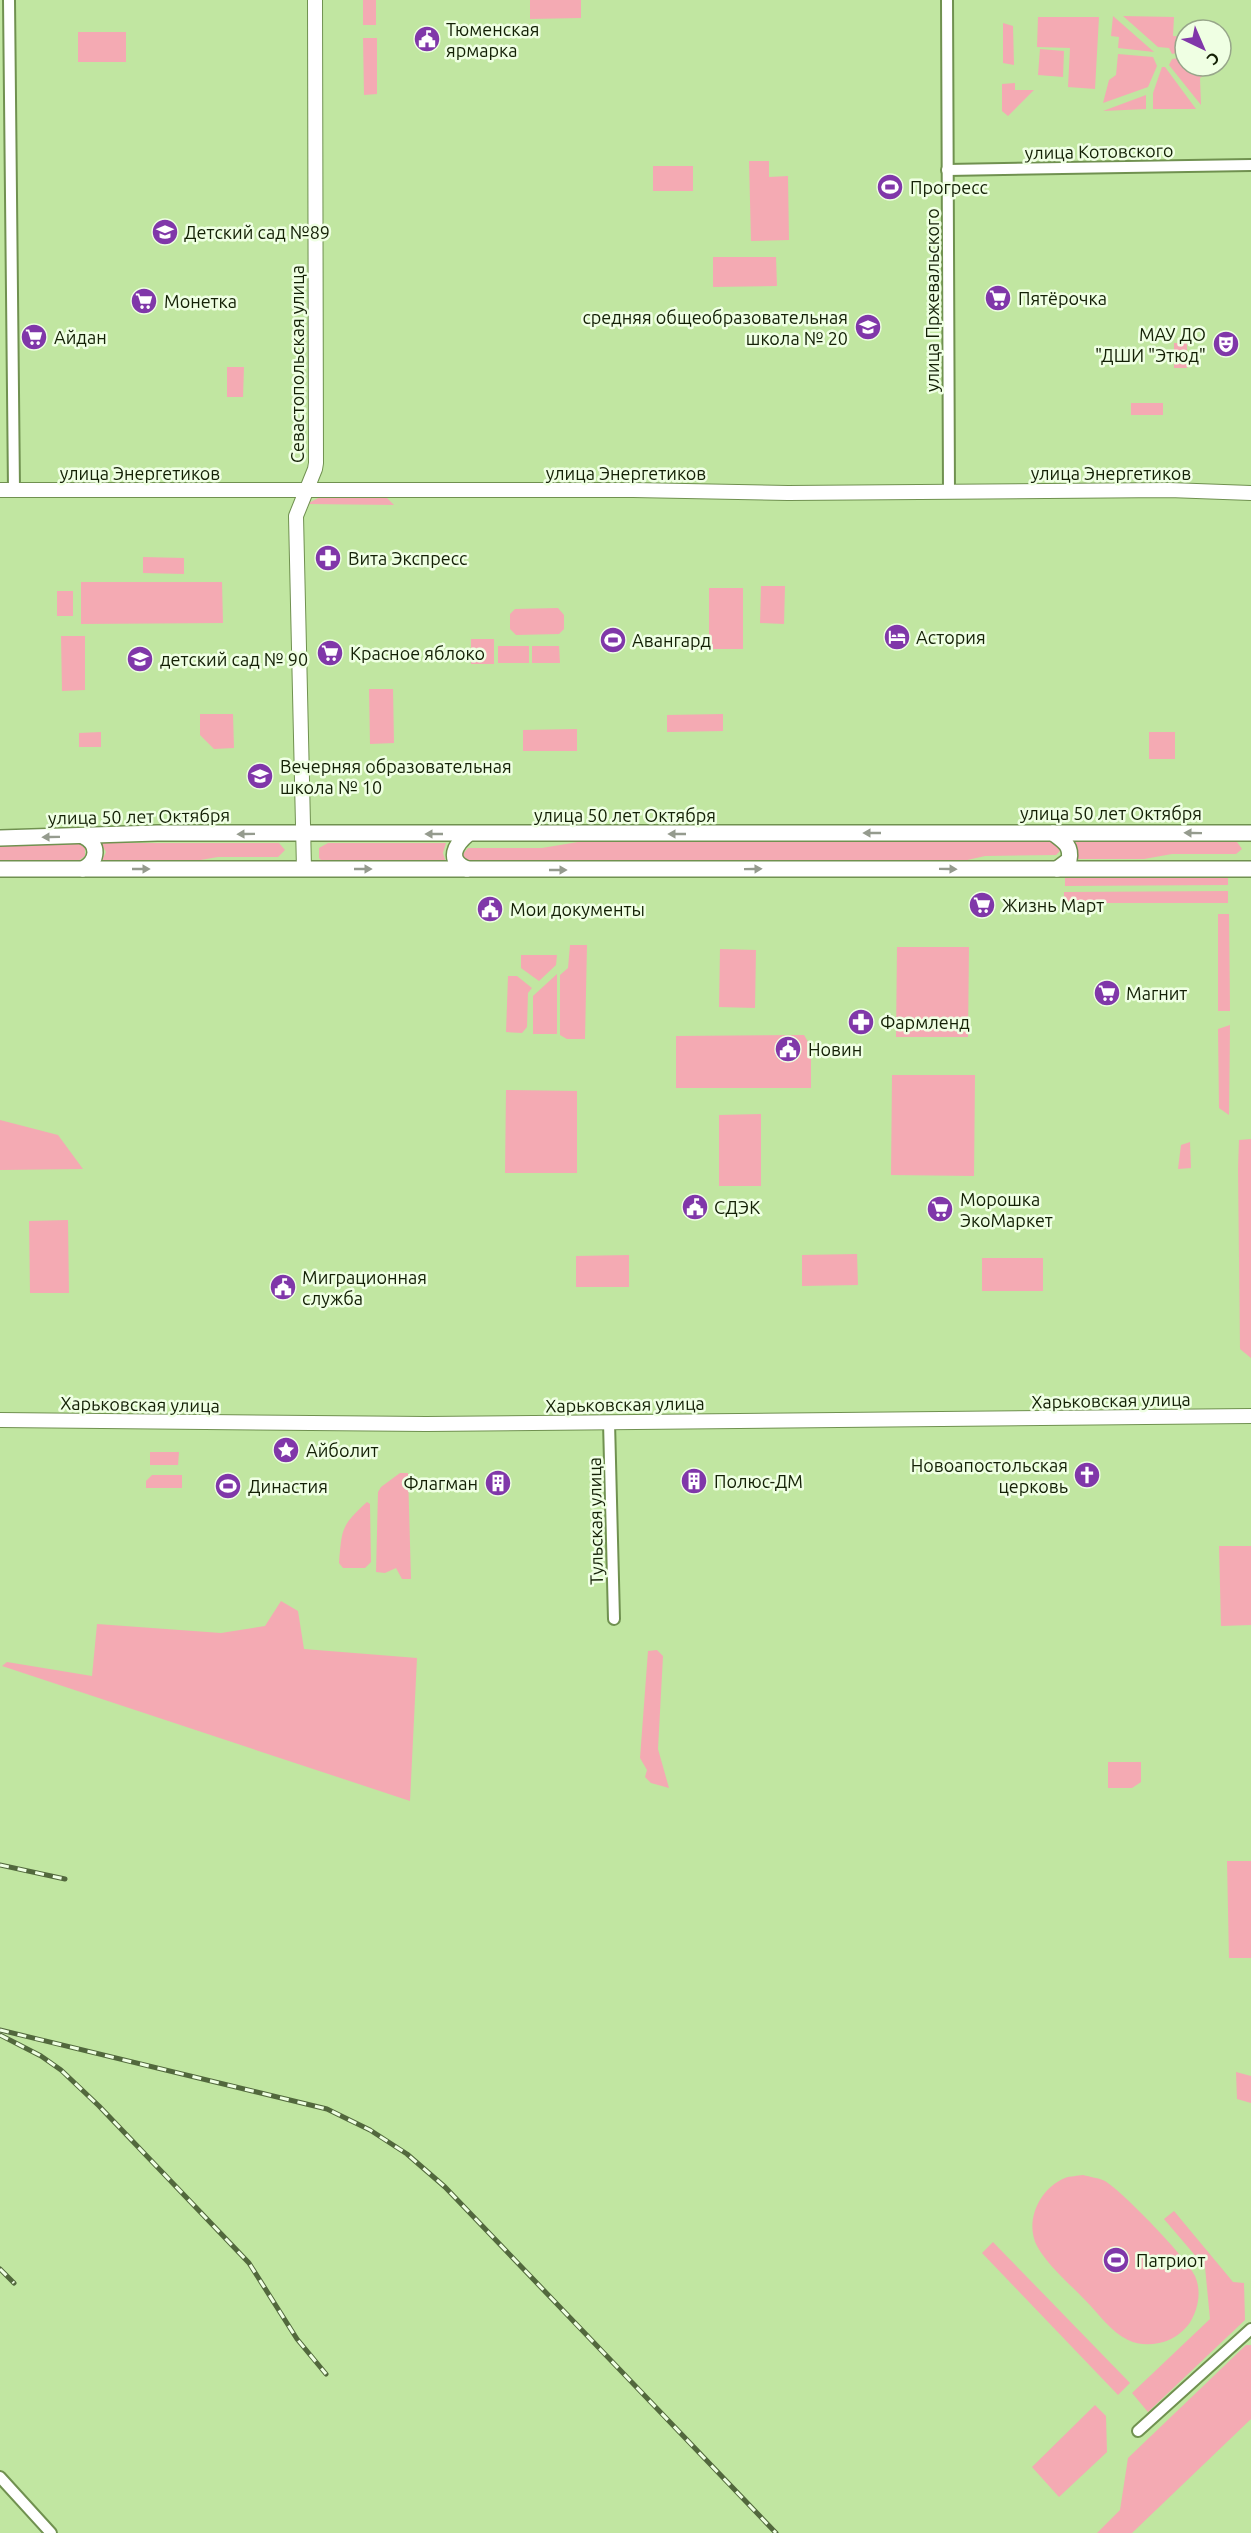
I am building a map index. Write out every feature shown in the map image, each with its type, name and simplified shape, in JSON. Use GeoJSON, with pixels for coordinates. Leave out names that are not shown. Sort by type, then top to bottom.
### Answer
{"type":"FeatureCollection","features":[{"type":"Feature","properties":{"kind":"main road","name":"улица 50 лет Октября"},"geometry":{"type":"LineString","coordinates":[[0,838],[157,833],[1251,833]]}},
{"type":"Feature","properties":{"kind":"main road"},"geometry":{"type":"LineString","coordinates":[[1053,833],[1068,845],[1070,853],[1069,860],[1057,869]]}},
{"type":"Feature","properties":{"kind":"main road"},"geometry":{"type":"LineString","coordinates":[[467,869],[455,860],[454,853],[456,845],[468,834]]}},
{"type":"Feature","properties":{"kind":"main road"},"geometry":{"type":"LineString","coordinates":[[83,836],[94,844],[96,852],[94,859],[83,869]]}},
{"type":"Feature","properties":{"kind":"main road"},"geometry":{"type":"LineString","coordinates":[[0,869],[1251,869]]}},
{"type":"Feature","properties":{"kind":"street"},"geometry":{"type":"LineString","coordinates":[[7,490],[9,0]]}},
{"type":"Feature","properties":{"kind":"street","name":"Севастопольская улица"},"geometry":{"type":"LineString","coordinates":[[304,869],[296,516],[316,463],[315,0]]}},
{"type":"Feature","properties":{"kind":"street","name":"улица Пржевальского"},"geometry":{"type":"LineString","coordinates":[[947,0],[949,492]]}},
{"type":"Feature","properties":{"kind":"street","name":"улица Котовского"},"geometry":{"type":"LineString","coordinates":[[947,170],[1251,165]]}},
{"type":"Feature","properties":{"kind":"street","name":"улица Энергетиков"},"geometry":{"type":"LineString","coordinates":[[7,490],[633,490],[788,493],[1169,490],[1251,493]]}},
{"type":"Feature","properties":{"kind":"street","name":"Харьковская улица"},"geometry":{"type":"LineString","coordinates":[[0,1420],[248,1423],[609,1422],[1251,1416]]}},
{"type":"Feature","properties":{"kind":"street","name":"Тульская улица"},"geometry":{"type":"LineString","coordinates":[[609,1422],[614,1620]]}},
{"type":"Feature","properties":{"kind":"street"},"geometry":{"type":"LineString","coordinates":[[1138,2431],[1251,2329]]}},
{"type":"Feature","properties":{"kind":"street"},"geometry":{"type":"LineString","coordinates":[[0,2477],[51,2533]]}},
{"type":"Feature","properties":{"kind":"shaded area"},"geometry":{"type":"Polygon","coordinates":[[[363,0],[376,0],[376,25],[363,25],[363,0]]]}},
{"type":"Feature","properties":{"kind":"shaded area"},"geometry":{"type":"Polygon","coordinates":[[[530,0],[581,0],[581,18],[530,19],[530,0]]]}},
{"type":"Feature","properties":{"kind":"shaded area"},"geometry":{"type":"Polygon","coordinates":[[[1113,16],[1154,52],[1118,48],[1119,37],[1111,36],[1113,16]]]}},
{"type":"Feature","properties":{"kind":"shaded area"},"geometry":{"type":"Polygon","coordinates":[[[1123,16],[1174,17],[1173,54],[1169,48],[1158,47],[1123,16]]]}},
{"type":"Feature","properties":{"kind":"shaded area"},"geometry":{"type":"Polygon","coordinates":[[[1038,17],[1099,17],[1095,89],[1068,87],[1070,48],[1037,47],[1038,17]]]}},
{"type":"Feature","properties":{"kind":"shaded area"},"geometry":{"type":"Polygon","coordinates":[[[1003,23],[1013,26],[1014,65],[1003,63],[1003,23]]]}},
{"type":"Feature","properties":{"kind":"shaded area"},"geometry":{"type":"Polygon","coordinates":[[[78,32],[126,32],[126,62],[78,62],[78,32]]]}},
{"type":"Feature","properties":{"kind":"shaded area"},"geometry":{"type":"Polygon","coordinates":[[[363,38],[377,38],[377,94],[364,95],[363,38]]]}},
{"type":"Feature","properties":{"kind":"shaded area"},"geometry":{"type":"Polygon","coordinates":[[[1040,49],[1064,51],[1063,77],[1038,75],[1040,49]]]}},
{"type":"Feature","properties":{"kind":"shaded area"},"geometry":{"type":"Polygon","coordinates":[[[1118,54],[1153,57],[1157,66],[1148,87],[1103,103],[1109,80],[1116,75],[1118,54]]]}},
{"type":"Feature","properties":{"kind":"shaded area"},"geometry":{"type":"Polygon","coordinates":[[[1173,59],[1173,70],[1169,65],[1173,59]]]}},
{"type":"Feature","properties":{"kind":"shaded area"},"geometry":{"type":"Polygon","coordinates":[[[1162,67],[1165,67],[1196,109],[1153,109],[1153,93],[1162,67]]]}},
{"type":"Feature","properties":{"kind":"shaded area"},"geometry":{"type":"Polygon","coordinates":[[[1179,78],[1200,78],[1201,105],[1179,78]]]}},
{"type":"Feature","properties":{"kind":"shaded area"},"geometry":{"type":"Polygon","coordinates":[[[1015,83],[1015,90],[1034,90],[1008,116],[1002,111],[1002,84],[1015,83]]]}},
{"type":"Feature","properties":{"kind":"shaded area"},"geometry":{"type":"Polygon","coordinates":[[[1146,95],[1146,109],[1103,111],[1146,95]]]}},
{"type":"Feature","properties":{"kind":"shaded area"},"geometry":{"type":"Polygon","coordinates":[[[749,161],[769,161],[769,177],[788,176],[789,240],[751,241],[749,161]]]}},
{"type":"Feature","properties":{"kind":"shaded area"},"geometry":{"type":"Polygon","coordinates":[[[653,166],[693,166],[693,191],[653,191],[653,166]]]}},
{"type":"Feature","properties":{"kind":"shaded area"},"geometry":{"type":"Polygon","coordinates":[[[713,257],[776,257],[777,286],[713,287],[713,257]]]}},
{"type":"Feature","properties":{"kind":"shaded area"},"geometry":{"type":"Polygon","coordinates":[[[1174,343],[1187,343],[1187,368],[1174,368],[1174,343]]]}},
{"type":"Feature","properties":{"kind":"shaded area"},"geometry":{"type":"Polygon","coordinates":[[[227,367],[244,367],[243,397],[227,397],[227,367]]]}},
{"type":"Feature","properties":{"kind":"shaded area"},"geometry":{"type":"Polygon","coordinates":[[[1131,403],[1163,403],[1163,415],[1131,415],[1131,403]]]}},
{"type":"Feature","properties":{"kind":"shaded area"},"geometry":{"type":"Polygon","coordinates":[[[322,496],[385,496],[394,505],[307,504],[322,496]]]}},
{"type":"Feature","properties":{"kind":"shaded area"},"geometry":{"type":"Polygon","coordinates":[[[143,557],[184,558],[184,574],[143,573],[143,557]]]}},
{"type":"Feature","properties":{"kind":"shaded area"},"geometry":{"type":"Polygon","coordinates":[[[81,582],[222,582],[223,623],[81,624],[81,582]]]}},
{"type":"Feature","properties":{"kind":"shaded area"},"geometry":{"type":"Polygon","coordinates":[[[761,586],[785,586],[784,624],[760,623],[761,586]]]}},
{"type":"Feature","properties":{"kind":"shaded area"},"geometry":{"type":"Polygon","coordinates":[[[709,588],[743,588],[743,649],[709,649],[709,588]]]}},
{"type":"Feature","properties":{"kind":"shaded area"},"geometry":{"type":"Polygon","coordinates":[[[57,591],[73,591],[73,616],[57,616],[57,591]]]}},
{"type":"Feature","properties":{"kind":"shaded area"},"geometry":{"type":"Polygon","coordinates":[[[558,608],[564,615],[564,629],[559,634],[516,635],[510,629],[510,614],[515,609],[558,608]]]}},
{"type":"Feature","properties":{"kind":"shaded area"},"geometry":{"type":"Polygon","coordinates":[[[61,636],[85,636],[85,690],[62,691],[61,636]]]}},
{"type":"Feature","properties":{"kind":"shaded area"},"geometry":{"type":"Polygon","coordinates":[[[471,639],[494,639],[494,664],[471,664],[471,639]]]}},
{"type":"Feature","properties":{"kind":"shaded area"},"geometry":{"type":"Polygon","coordinates":[[[498,646],[529,646],[529,663],[498,663],[498,646]]]}},
{"type":"Feature","properties":{"kind":"shaded area"},"geometry":{"type":"Polygon","coordinates":[[[532,646],[559,646],[560,663],[532,663],[532,646]]]}},
{"type":"Feature","properties":{"kind":"shaded area"},"geometry":{"type":"Polygon","coordinates":[[[369,689],[393,689],[394,743],[370,744],[369,689]]]}},
{"type":"Feature","properties":{"kind":"shaded area"},"geometry":{"type":"Polygon","coordinates":[[[200,714],[233,714],[234,748],[214,749],[200,735],[200,714]]]}},
{"type":"Feature","properties":{"kind":"shaded area"},"geometry":{"type":"Polygon","coordinates":[[[723,714],[723,731],[667,732],[667,715],[723,714]]]}},
{"type":"Feature","properties":{"kind":"shaded area"},"geometry":{"type":"Polygon","coordinates":[[[577,729],[577,751],[523,751],[523,730],[577,729]]]}},
{"type":"Feature","properties":{"kind":"shaded area"},"geometry":{"type":"Polygon","coordinates":[[[101,732],[101,747],[79,747],[79,733],[101,732]]]}},
{"type":"Feature","properties":{"kind":"shaded area"},"geometry":{"type":"Polygon","coordinates":[[[1149,732],[1175,732],[1175,759],[1149,759],[1149,732]]]}},
{"type":"Feature","properties":{"kind":"shaded area"},"geometry":{"type":"Polygon","coordinates":[[[578,842],[1057,842],[1062,849],[1056,855],[985,856],[954,863],[465,862],[462,855],[468,848],[542,848],[578,842]]]}},
{"type":"Feature","properties":{"kind":"shaded area"},"geometry":{"type":"Polygon","coordinates":[[[1073,842],[1237,842],[1242,849],[1236,854],[1172,854],[1144,859],[1075,859],[1073,842]]]}},
{"type":"Feature","properties":{"kind":"shaded area"},"geometry":{"type":"Polygon","coordinates":[[[0,843],[78,843],[85,848],[85,856],[78,861],[0,862],[0,843]]]}},
{"type":"Feature","properties":{"kind":"shaded area"},"geometry":{"type":"Polygon","coordinates":[[[101,843],[279,843],[285,850],[278,857],[218,857],[183,863],[101,862],[106,852],[101,843]]]}},
{"type":"Feature","properties":{"kind":"shaded area"},"geometry":{"type":"Polygon","coordinates":[[[328,843],[446,843],[443,853],[446,863],[323,862],[319,858],[319,848],[328,843]]]}},
{"type":"Feature","properties":{"kind":"shaded area"},"geometry":{"type":"Polygon","coordinates":[[[1065,874],[1228,874],[1228,885],[1065,886],[1065,874]]]}},
{"type":"Feature","properties":{"kind":"shaded area"},"geometry":{"type":"Polygon","coordinates":[[[1228,891],[1228,903],[1064,903],[1064,892],[1228,891]]]}},
{"type":"Feature","properties":{"kind":"shaded area"},"geometry":{"type":"Polygon","coordinates":[[[1218,914],[1229,914],[1230,1011],[1218,1011],[1218,914]]]}},
{"type":"Feature","properties":{"kind":"shaded area"},"geometry":{"type":"Polygon","coordinates":[[[570,945],[587,945],[585,1039],[567,1039],[560,1035],[560,975],[568,968],[570,945]]]}},
{"type":"Feature","properties":{"kind":"shaded area"},"geometry":{"type":"Polygon","coordinates":[[[897,947],[969,947],[968,1037],[896,1037],[897,947]]]}},
{"type":"Feature","properties":{"kind":"shaded area"},"geometry":{"type":"Polygon","coordinates":[[[720,949],[756,950],[755,1008],[719,1007],[720,949]]]}},
{"type":"Feature","properties":{"kind":"shaded area"},"geometry":{"type":"Polygon","coordinates":[[[521,955],[557,955],[556,965],[539,981],[521,968],[521,955]]]}},
{"type":"Feature","properties":{"kind":"shaded area"},"geometry":{"type":"Polygon","coordinates":[[[557,974],[557,1034],[533,1034],[533,996],[557,974]]]}},
{"type":"Feature","properties":{"kind":"shaded area"},"geometry":{"type":"Polygon","coordinates":[[[508,976],[517,976],[532,988],[528,993],[527,1027],[522,1033],[506,1032],[508,976]]]}},
{"type":"Feature","properties":{"kind":"shaded area"},"geometry":{"type":"Polygon","coordinates":[[[1230,1025],[1229,1115],[1219,1108],[1218,1029],[1230,1025]]]}},
{"type":"Feature","properties":{"kind":"shaded area"},"geometry":{"type":"Polygon","coordinates":[[[804,1035],[811,1047],[811,1088],[676,1088],[676,1036],[804,1035]]]}},
{"type":"Feature","properties":{"kind":"shaded area"},"geometry":{"type":"Polygon","coordinates":[[[892,1075],[975,1075],[974,1176],[891,1175],[892,1075]]]}},
{"type":"Feature","properties":{"kind":"shaded area"},"geometry":{"type":"Polygon","coordinates":[[[506,1090],[577,1091],[577,1173],[505,1173],[506,1090]]]}},
{"type":"Feature","properties":{"kind":"shaded area"},"geometry":{"type":"Polygon","coordinates":[[[761,1114],[761,1186],[719,1186],[719,1115],[761,1114]]]}},
{"type":"Feature","properties":{"kind":"shaded area"},"geometry":{"type":"Polygon","coordinates":[[[0,1120],[58,1135],[83,1169],[0,1170],[0,1120]]]}},
{"type":"Feature","properties":{"kind":"shaded area"},"geometry":{"type":"Polygon","coordinates":[[[1251,1139],[1251,1358],[1240,1349],[1238,1168],[1239,1140],[1251,1139]]]}},
{"type":"Feature","properties":{"kind":"shaded area"},"geometry":{"type":"Polygon","coordinates":[[[1190,1142],[1191,1168],[1178,1169],[1181,1145],[1190,1142]]]}},
{"type":"Feature","properties":{"kind":"shaded area"},"geometry":{"type":"Polygon","coordinates":[[[68,1220],[69,1293],[30,1293],[29,1221],[68,1220]]]}},
{"type":"Feature","properties":{"kind":"shaded area"},"geometry":{"type":"Polygon","coordinates":[[[857,1254],[858,1285],[802,1286],[802,1255],[857,1254]]]}},
{"type":"Feature","properties":{"kind":"shaded area"},"geometry":{"type":"Polygon","coordinates":[[[629,1255],[629,1287],[576,1287],[576,1256],[629,1255]]]}},
{"type":"Feature","properties":{"kind":"shaded area"},"geometry":{"type":"Polygon","coordinates":[[[982,1258],[1043,1258],[1043,1291],[982,1291],[982,1258]]]}},
{"type":"Feature","properties":{"kind":"shaded area"},"geometry":{"type":"Polygon","coordinates":[[[150,1452],[179,1452],[178,1465],[150,1465],[150,1452]]]}},
{"type":"Feature","properties":{"kind":"shaded area"},"geometry":{"type":"Polygon","coordinates":[[[400,1473],[408,1473],[411,1579],[402,1579],[396,1568],[385,1573],[376,1572],[378,1492],[381,1487],[400,1473]]]}},
{"type":"Feature","properties":{"kind":"shaded area"},"geometry":{"type":"Polygon","coordinates":[[[152,1475],[182,1475],[182,1488],[146,1488],[146,1481],[152,1475]]]}},
{"type":"Feature","properties":{"kind":"shaded area"},"geometry":{"type":"Polygon","coordinates":[[[367,1502],[370,1504],[371,1562],[365,1568],[343,1568],[339,1563],[344,1528],[367,1502]]]}},
{"type":"Feature","properties":{"kind":"shaded area"},"geometry":{"type":"Polygon","coordinates":[[[1219,1546],[1251,1546],[1251,1625],[1221,1626],[1219,1546]]]}},
{"type":"Feature","properties":{"kind":"shaded area"},"geometry":{"type":"Polygon","coordinates":[[[281,1601],[298,1611],[304,1649],[417,1658],[410,1801],[2,1666],[7,1662],[92,1676],[97,1624],[221,1633],[265,1626],[281,1601]]]}},
{"type":"Feature","properties":{"kind":"shaded area"},"geometry":{"type":"Polygon","coordinates":[[[657,1650],[663,1656],[658,1749],[669,1788],[651,1783],[645,1777],[647,1770],[640,1758],[648,1651],[657,1650]]]}},
{"type":"Feature","properties":{"kind":"shaded area"},"geometry":{"type":"Polygon","coordinates":[[[1108,1762],[1141,1762],[1141,1782],[1132,1788],[1108,1788],[1108,1762]]]}},
{"type":"Feature","properties":{"kind":"shaded area"},"geometry":{"type":"Polygon","coordinates":[[[1227,1861],[1251,1861],[1251,1958],[1229,1958],[1227,1861]]]}},
{"type":"Feature","properties":{"kind":"shaded area"},"geometry":{"type":"Polygon","coordinates":[[[1236,2072],[1251,2076],[1251,2103],[1237,2099],[1236,2072]]]}},
{"type":"Feature","properties":{"kind":"shaded area","name":"Патриот"},"geometry":{"type":"Polygon","coordinates":[[[1083,2175],[1105,2181],[1126,2198],[1168,2241],[1195,2276],[1199,2295],[1195,2313],[1189,2324],[1172,2338],[1159,2343],[1144,2344],[1122,2337],[1053,2268],[1037,2246],[1032,2226],[1042,2197],[1048,2189],[1067,2177],[1083,2175]]]}},
{"type":"Feature","properties":{"kind":"shaded area"},"geometry":{"type":"Polygon","coordinates":[[[1174,2211],[1233,2282],[1244,2283],[1245,2320],[1148,2412],[1132,2393],[1210,2319],[1205,2267],[1164,2219],[1174,2211]]]}},
{"type":"Feature","properties":{"kind":"shaded area"},"geometry":{"type":"Polygon","coordinates":[[[993,2242],[1130,2383],[1118,2395],[982,2253],[993,2242]]]}},
{"type":"Feature","properties":{"kind":"shaded area"},"geometry":{"type":"Polygon","coordinates":[[[1246,2345],[1251,2345],[1251,2419],[1132,2533],[1097,2533],[1120,2510],[1128,2458],[1246,2345]]]}},
{"type":"Feature","properties":{"kind":"shaded area"},"geometry":{"type":"Polygon","coordinates":[[[1095,2405],[1106,2416],[1107,2452],[1059,2497],[1032,2467],[1095,2405]]]}},
{"type":"Feature","properties":{"kind":"railway"},"geometry":{"type":"LineString","coordinates":[[0,1865],[65,1879]]}},
{"type":"Feature","properties":{"kind":"railway"},"geometry":{"type":"LineString","coordinates":[[0,2030],[327,2109],[370,2130],[407,2154],[445,2187],[776,2533]]}},
{"type":"Feature","properties":{"kind":"railway"},"geometry":{"type":"LineString","coordinates":[[0,2035],[41,2056],[61,2070],[99,2106],[249,2263],[297,2339],[326,2374]]}},
{"type":"Feature","properties":{"kind":"railway"},"geometry":{"type":"LineString","coordinates":[[0,2269],[14,2283]]}},
{"type":"Feature","properties":{"kind":"place","name":"Тюменская ярмарка"},"geometry":{"type":"Point","coordinates":[427,39]}},
{"type":"Feature","properties":{"kind":"place","name":"Прогресс"},"geometry":{"type":"Point","coordinates":[890,187]}},
{"type":"Feature","properties":{"kind":"place","name":"Детский сад №89"},"geometry":{"type":"Point","coordinates":[165,232]}},
{"type":"Feature","properties":{"kind":"place","name":"Пятёрочка"},"geometry":{"type":"Point","coordinates":[998,298]}},
{"type":"Feature","properties":{"kind":"place","name":"Монетка"},"geometry":{"type":"Point","coordinates":[144,301]}},
{"type":"Feature","properties":{"kind":"place","name":"средняя общеобразовательная школа № 20"},"geometry":{"type":"Point","coordinates":[868,327]}},
{"type":"Feature","properties":{"kind":"place","name":"Айдан"},"geometry":{"type":"Point","coordinates":[34,337]}},
{"type":"Feature","properties":{"kind":"place","name":"МАУ ДО \"ДШИ \"Этюд\""},"geometry":{"type":"Point","coordinates":[1226,344]}},
{"type":"Feature","properties":{"kind":"place","name":"Вита Экспресс"},"geometry":{"type":"Point","coordinates":[328,558]}},
{"type":"Feature","properties":{"kind":"place","name":"Астория"},"geometry":{"type":"Point","coordinates":[897,637]}},
{"type":"Feature","properties":{"kind":"place","name":"Авангард"},"geometry":{"type":"Point","coordinates":[613,640]}},
{"type":"Feature","properties":{"kind":"place","name":"Красное яблоко"},"geometry":{"type":"Point","coordinates":[330,653]}},
{"type":"Feature","properties":{"kind":"place","name":"детский сад № 90"},"geometry":{"type":"Point","coordinates":[140,659]}},
{"type":"Feature","properties":{"kind":"place","name":"Вечерняя образовательная школа № 10"},"geometry":{"type":"Point","coordinates":[260,776]}},
{"type":"Feature","properties":{"kind":"place","name":"Жизнь Март"},"geometry":{"type":"Point","coordinates":[982,905]}},
{"type":"Feature","properties":{"kind":"place","name":"Мои документы"},"geometry":{"type":"Point","coordinates":[490,909]}},
{"type":"Feature","properties":{"kind":"place","name":"Магнит"},"geometry":{"type":"Point","coordinates":[1107,993]}},
{"type":"Feature","properties":{"kind":"place","name":"Фармленд"},"geometry":{"type":"Point","coordinates":[861,1022]}},
{"type":"Feature","properties":{"kind":"place","name":"Новин"},"geometry":{"type":"Point","coordinates":[788,1049]}},
{"type":"Feature","properties":{"kind":"place","name":"СДЭК"},"geometry":{"type":"Point","coordinates":[695,1207]}},
{"type":"Feature","properties":{"kind":"place","name":"Морошка ЭкоМаркет"},"geometry":{"type":"Point","coordinates":[940,1209]}},
{"type":"Feature","properties":{"kind":"place","name":"Миграционная служба"},"geometry":{"type":"Point","coordinates":[283,1287]}},
{"type":"Feature","properties":{"kind":"place","name":"Айболит"},"geometry":{"type":"Point","coordinates":[286,1450]}},
{"type":"Feature","properties":{"kind":"place","name":"Новоапостольская церковь"},"geometry":{"type":"Point","coordinates":[1087,1475]}},
{"type":"Feature","properties":{"kind":"place","name":"Полюс-ДМ"},"geometry":{"type":"Point","coordinates":[694,1481]}},
{"type":"Feature","properties":{"kind":"place","name":"Флагман"},"geometry":{"type":"Point","coordinates":[498,1483]}},
{"type":"Feature","properties":{"kind":"place","name":"Династия"},"geometry":{"type":"Point","coordinates":[228,1486]}},
{"type":"Feature","properties":{"kind":"place","name":"Патриот"},"geometry":{"type":"Point","coordinates":[1116,2260]}}]}
